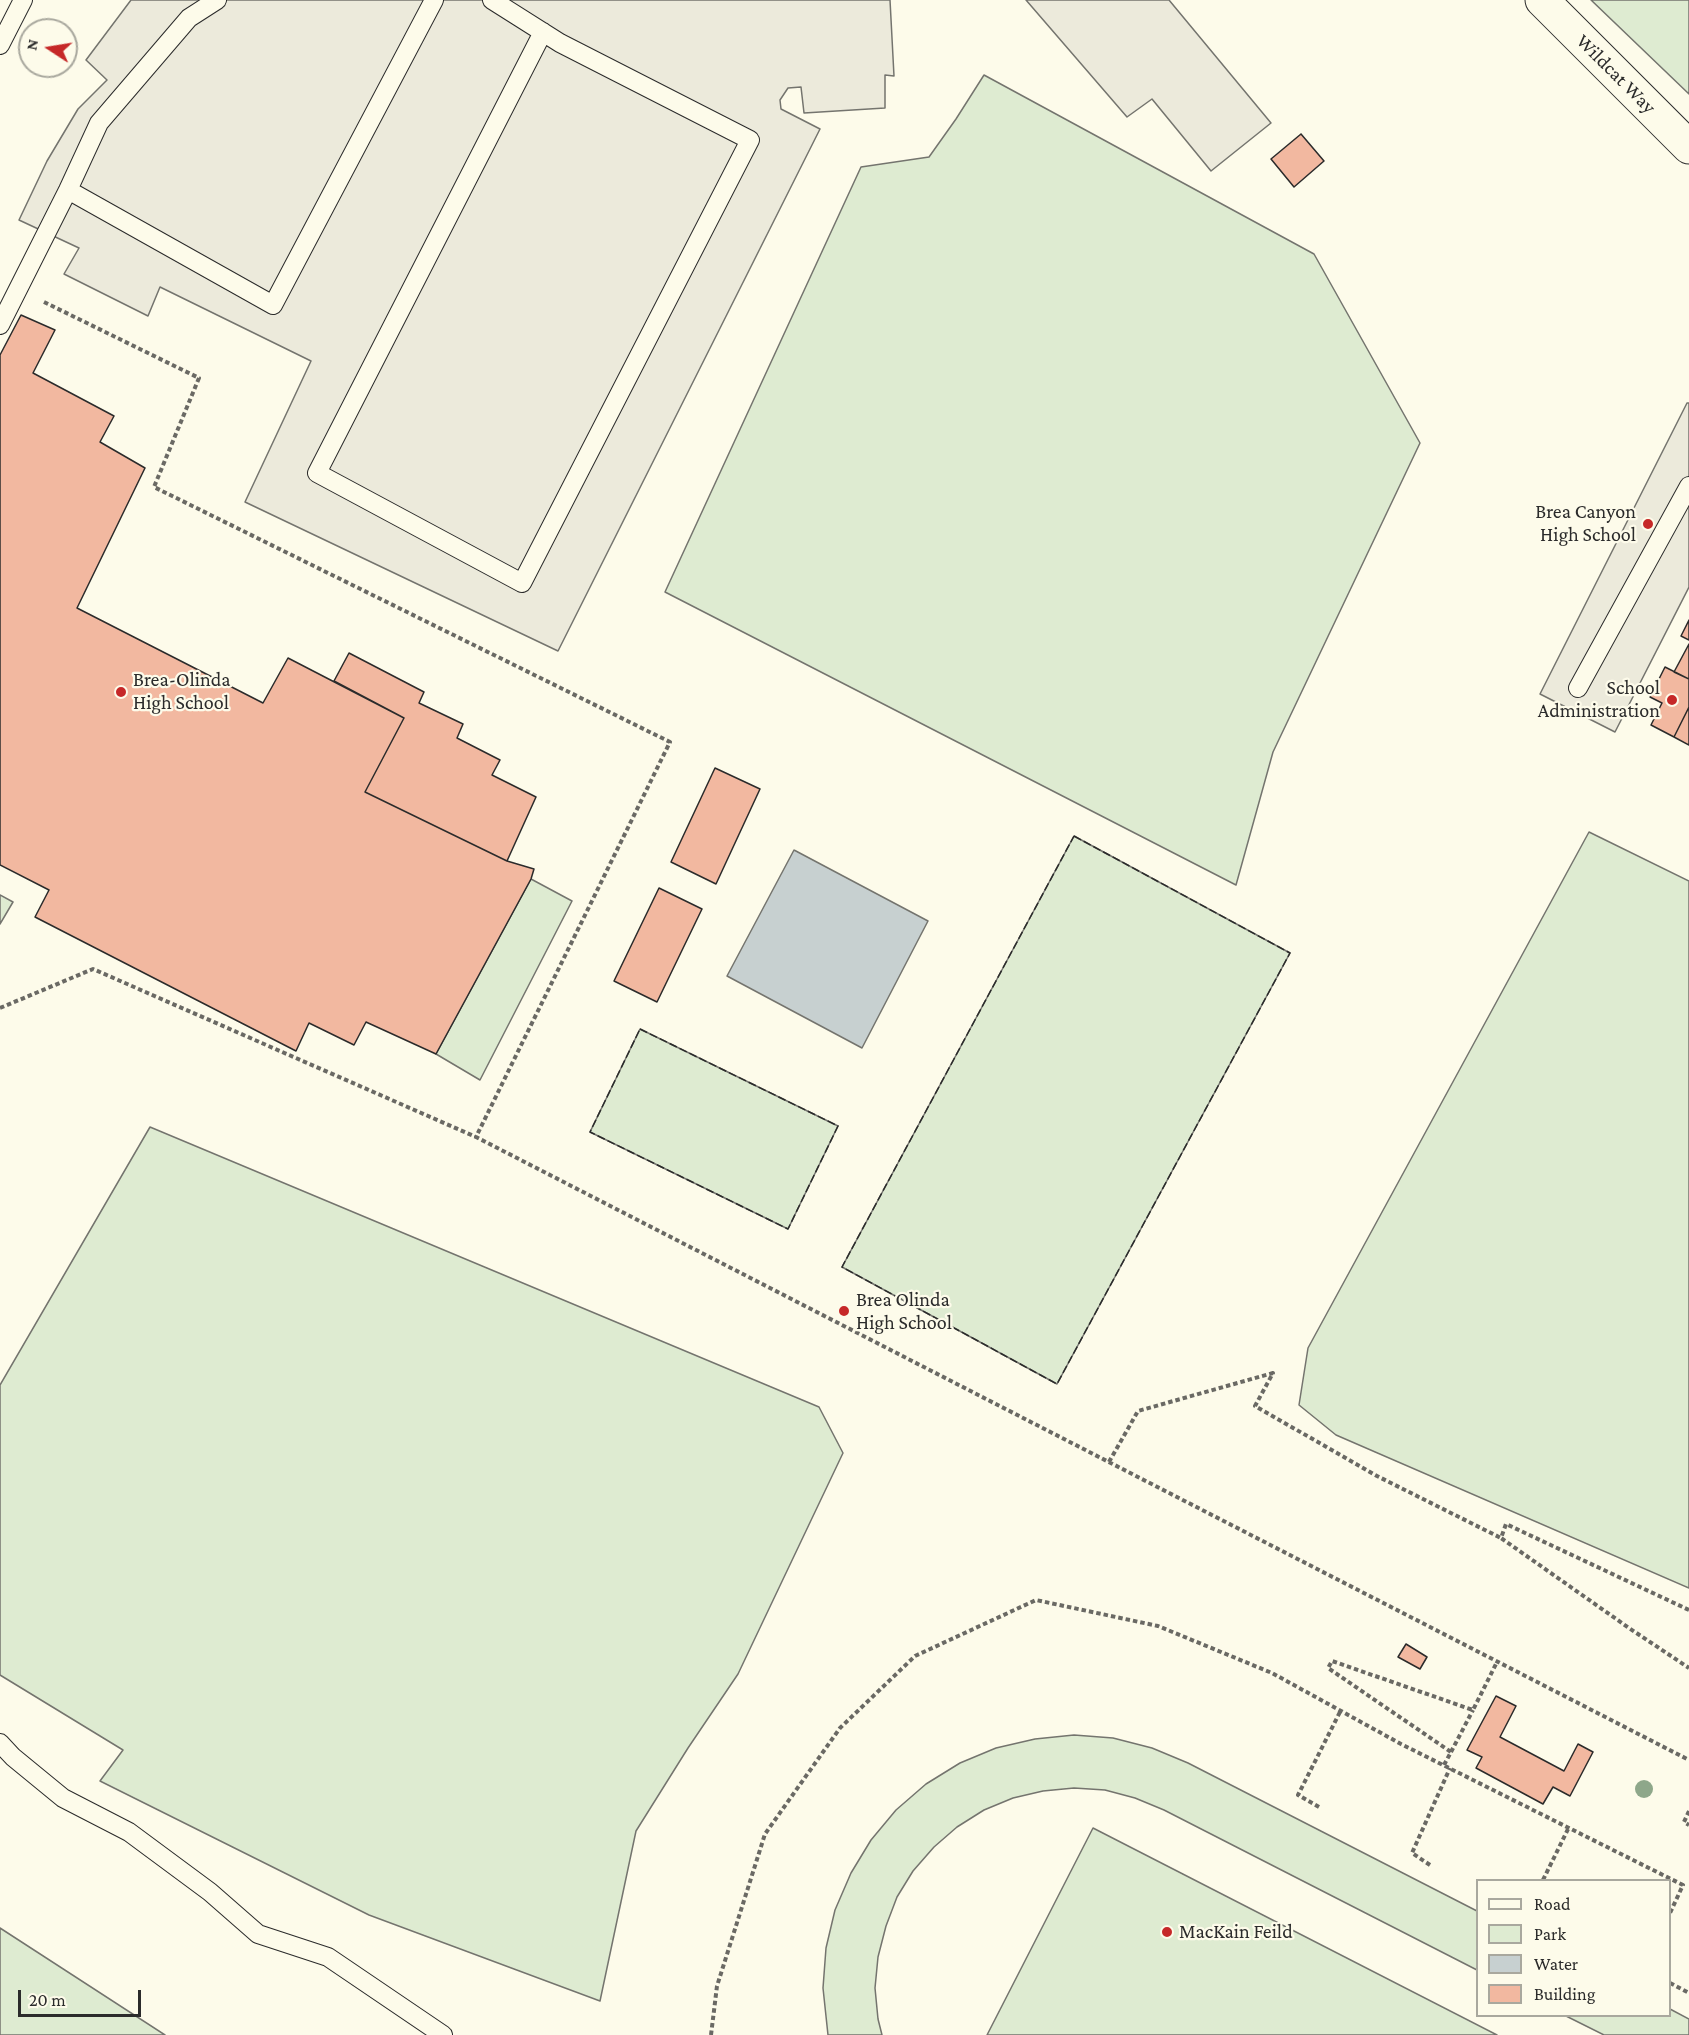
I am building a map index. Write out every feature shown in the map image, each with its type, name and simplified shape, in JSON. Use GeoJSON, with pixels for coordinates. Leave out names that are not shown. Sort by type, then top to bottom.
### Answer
{"type":"FeatureCollection","features":[{"type":"Feature","properties":{"kind":"street","name":"Wildcat Way"},"geometry":{"type":"LineString","coordinates":[[1542,0],[1689,147]]}},
{"type":"Feature","properties":{"kind":"lane"},"geometry":{"type":"LineString","coordinates":[[0,45],[23,0]]}},
{"type":"Feature","properties":{"kind":"lane"},"geometry":{"type":"LineString","coordinates":[[0,325],[99,123],[189,18],[217,0]]}},
{"type":"Feature","properties":{"kind":"lane"},"geometry":{"type":"LineString","coordinates":[[68,190],[273,305],[434,0]]}},
{"type":"Feature","properties":{"kind":"lane"},"geometry":{"type":"LineString","coordinates":[[492,0],[543,32],[560,43],[750,140],[522,583],[317,473],[543,32]]}},
{"type":"Feature","properties":{"kind":"lane"},"geometry":{"type":"LineString","coordinates":[[1578,688],[1689,486]]}},
{"type":"Feature","properties":{"kind":"lane"},"geometry":{"type":"LineString","coordinates":[[0,1743],[13,1757],[63,1798],[129,1832],[210,1892],[258,1934],[328,1956],[443,2035]]}},
{"type":"Feature","properties":{"kind":"path"},"geometry":{"type":"LineString","coordinates":[[18,290],[199,378],[154,487],[670,742],[476,1137]]}},
{"type":"Feature","properties":{"kind":"path"},"geometry":{"type":"LineString","coordinates":[[0,1008],[93,969],[476,1137],[1689,1760]]}},
{"type":"Feature","properties":{"kind":"path"},"geometry":{"type":"LineString","coordinates":[[1109,1462],[1138,1411],[1273,1373],[1255,1407],[1377,1476],[1500,1538],[1689,1668]]}},
{"type":"Feature","properties":{"kind":"path"},"geometry":{"type":"LineString","coordinates":[[1500,1538],[1506,1524],[1689,1610]]}},
{"type":"Feature","properties":{"kind":"path"},"geometry":{"type":"LineString","coordinates":[[711,2035],[717,1986],[765,1834],[840,1728],[915,1656],[1036,1600],[1158,1626],[1272,1673],[1401,1744],[1683,1885],[1671,1911]]}},
{"type":"Feature","properties":{"kind":"path"},"geometry":{"type":"LineString","coordinates":[[1451,1752],[1328,1668],[1332,1661],[1473,1710]]}},
{"type":"Feature","properties":{"kind":"path"},"geometry":{"type":"LineString","coordinates":[[1444,1764],[1497,1662]]}},
{"type":"Feature","properties":{"kind":"path"},"geometry":{"type":"LineString","coordinates":[[1319,1807],[1298,1795],[1341,1710]]}},
{"type":"Feature","properties":{"kind":"path"},"geometry":{"type":"LineString","coordinates":[[1430,1865],[1413,1853],[1450,1768]]}},
{"type":"Feature","properties":{"kind":"path"},"geometry":{"type":"LineString","coordinates":[[1689,1811],[1684,1822],[1689,1825]]}},
{"type":"Feature","properties":{"kind":"path"},"geometry":{"type":"LineString","coordinates":[[1544,1879],[1569,1827]]}},
{"type":"Feature","properties":{"kind":"path"},"geometry":{"type":"LineString","coordinates":[[1671,1984],[1689,1993]]}},
{"type":"Feature","properties":{"kind":"green space"},"geometry":{"type":"Polygon","coordinates":[[[1591,0],[1689,0],[1689,94],[1591,0]]]}},
{"type":"Feature","properties":{"kind":"green space"},"geometry":{"type":"Polygon","coordinates":[[[984,75],[1314,254],[1420,443],[1273,752],[1236,885],[665,592],[861,167],[929,157],[984,75]]]}},
{"type":"Feature","properties":{"kind":"green space"},"geometry":{"type":"Polygon","coordinates":[[[1589,832],[1689,881],[1689,1588],[1336,1435],[1299,1405],[1308,1348],[1589,832]]]}},
{"type":"Feature","properties":{"kind":"green space"},"geometry":{"type":"Polygon","coordinates":[[[1074,836],[1290,953],[1057,1384],[842,1267],[1074,836]]]}},
{"type":"Feature","properties":{"kind":"green space"},"geometry":{"type":"Polygon","coordinates":[[[531,879],[572,901],[480,1080],[436,1054],[531,879]]]}},
{"type":"Feature","properties":{"kind":"green space"},"geometry":{"type":"Polygon","coordinates":[[[0,895],[13,902],[0,924],[0,895]]]}},
{"type":"Feature","properties":{"kind":"green space"},"geometry":{"type":"Polygon","coordinates":[[[640,1029],[838,1126],[788,1229],[590,1132],[640,1029]]]}},
{"type":"Feature","properties":{"kind":"green space"},"geometry":{"type":"Polygon","coordinates":[[[150,1127],[819,1407],[843,1453],[738,1674],[636,1831],[600,2001],[369,1915],[100,1781],[123,1750],[0,1675],[0,1385],[150,1127]]]}},
{"type":"Feature","properties":{"kind":"green space"},"geometry":{"type":"Polygon","coordinates":[[[1074,1735],[1113,1738],[1152,1748],[1188,1763],[1476,1910],[1476,1969],[1164,1810],[1135,1798],[1105,1790],[1074,1788],[1043,1791],[1013,1798],[984,1810],[957,1827],[934,1847],[913,1871],[897,1897],[886,1926],[878,1957],[875,1988],[882,2035],[828,2035],[823,1988],[826,1948],[835,1910],[851,1873],[871,1840],[896,1810],[926,1784],[960,1763],[996,1748],[1035,1739],[1074,1735]]]}},
{"type":"Feature","properties":{"kind":"green space","name":"MacKain Feild"},"geometry":{"type":"Polygon","coordinates":[[[1093,1828],[1497,2035],[987,2035],[1093,1828]]]}},
{"type":"Feature","properties":{"kind":"green space"},"geometry":{"type":"Polygon","coordinates":[[[0,1928],[165,2035],[0,2035],[0,1928]]]}},
{"type":"Feature","properties":{"kind":"green space"},"geometry":{"type":"Polygon","coordinates":[[[1671,2010],[1689,2019],[1689,2035],[1604,2035],[1568,2017],[1671,2017],[1671,2010]]]}},
{"type":"Feature","properties":{"kind":"shaded area"},"geometry":{"type":"Polygon","coordinates":[[[131,0],[890,0],[894,76],[885,75],[885,108],[804,113],[801,87],[788,88],[780,100],[781,109],[820,129],[558,651],[245,502],[311,361],[160,287],[148,316],[64,274],[79,248],[19,220],[47,161],[78,109],[107,80],[86,60],[131,0]]]}},
{"type":"Feature","properties":{"kind":"shaded area"},"geometry":{"type":"Polygon","coordinates":[[[1026,0],[1169,0],[1271,123],[1211,171],[1152,99],[1127,117],[1026,0]]]}},
{"type":"Feature","properties":{"kind":"shaded area"},"geometry":{"type":"Polygon","coordinates":[[[1689,403],[1689,587],[1615,732],[1540,694],[1689,403]]]}},
{"type":"Feature","properties":{"kind":"water"},"geometry":{"type":"Polygon","coordinates":[[[794,850],[928,921],[862,1048],[727,976],[794,850]]]}},
{"type":"Feature","properties":{"kind":"building"},"geometry":{"type":"Polygon","coordinates":[[[1301,134],[1324,161],[1294,187],[1271,159],[1301,134]]]}},
{"type":"Feature","properties":{"kind":"building","name":"Brea-Olinda High School"},"geometry":{"type":"Polygon","coordinates":[[[21,315],[55,330],[33,373],[114,416],[100,442],[145,468],[77,608],[263,703],[288,658],[404,718],[365,792],[507,861],[534,869],[531,879],[436,1054],[366,1022],[354,1045],[309,1023],[296,1051],[35,917],[49,890],[0,865],[0,355],[21,315]]]}},
{"type":"Feature","properties":{"kind":"building"},"geometry":{"type":"Polygon","coordinates":[[[1689,620],[1689,640],[1681,636],[1689,620]]]}},
{"type":"Feature","properties":{"kind":"building"},"geometry":{"type":"Polygon","coordinates":[[[1689,644],[1689,679],[1674,672],[1689,644]]]}},
{"type":"Feature","properties":{"kind":"building"},"geometry":{"type":"Polygon","coordinates":[[[349,653],[424,692],[419,703],[463,724],[457,738],[500,760],[492,775],[536,797],[507,861],[365,792],[404,718],[334,681],[349,653]]]}},
{"type":"Feature","properties":{"kind":"building","name":"School Administration"},"geometry":{"type":"Polygon","coordinates":[[[1665,667],[1689,679],[1689,707],[1674,737],[1651,725],[1662,703],[1650,697],[1665,667]]]}},
{"type":"Feature","properties":{"kind":"building"},"geometry":{"type":"Polygon","coordinates":[[[1689,707],[1689,745],[1674,737],[1689,707]]]}},
{"type":"Feature","properties":{"kind":"building"},"geometry":{"type":"Polygon","coordinates":[[[715,768],[760,789],[716,884],[671,862],[715,768]]]}},
{"type":"Feature","properties":{"kind":"building"},"geometry":{"type":"Polygon","coordinates":[[[659,888],[702,909],[657,1002],[614,981],[659,888]]]}},
{"type":"Feature","properties":{"kind":"building"},"geometry":{"type":"Polygon","coordinates":[[[1406,1644],[1427,1657],[1420,1669],[1398,1657],[1406,1644]]]}},
{"type":"Feature","properties":{"kind":"building"},"geometry":{"type":"Polygon","coordinates":[[[1496,1696],[1516,1706],[1500,1737],[1564,1771],[1578,1744],[1593,1752],[1570,1796],[1553,1787],[1543,1804],[1476,1768],[1482,1757],[1467,1750],[1496,1696]]]}},
{"type":"Feature","properties":{"kind":"fence"},"geometry":{"type":"LineString","coordinates":[[1074,836],[1290,953],[1057,1384],[842,1267],[1074,836]]}},
{"type":"Feature","properties":{"kind":"fence"},"geometry":{"type":"LineString","coordinates":[[640,1029],[838,1126],[788,1229],[590,1132],[640,1029]]}},
{"type":"Feature","properties":{"kind":"place","name":"Brea Canyon High School"},"geometry":{"type":"Point","coordinates":[1648,524]}},
{"type":"Feature","properties":{"kind":"place","name":"Brea-Olinda High School"},"geometry":{"type":"Point","coordinates":[121,692]}},
{"type":"Feature","properties":{"kind":"place","name":"School Administration"},"geometry":{"type":"Point","coordinates":[1672,700]}},
{"type":"Feature","properties":{"kind":"place","name":"Brea Olinda High School"},"geometry":{"type":"Point","coordinates":[844,1311]}},
{"type":"Feature","properties":{"kind":"place","name":"MacKain Feild"},"geometry":{"type":"Point","coordinates":[1167,1932]}}]}
